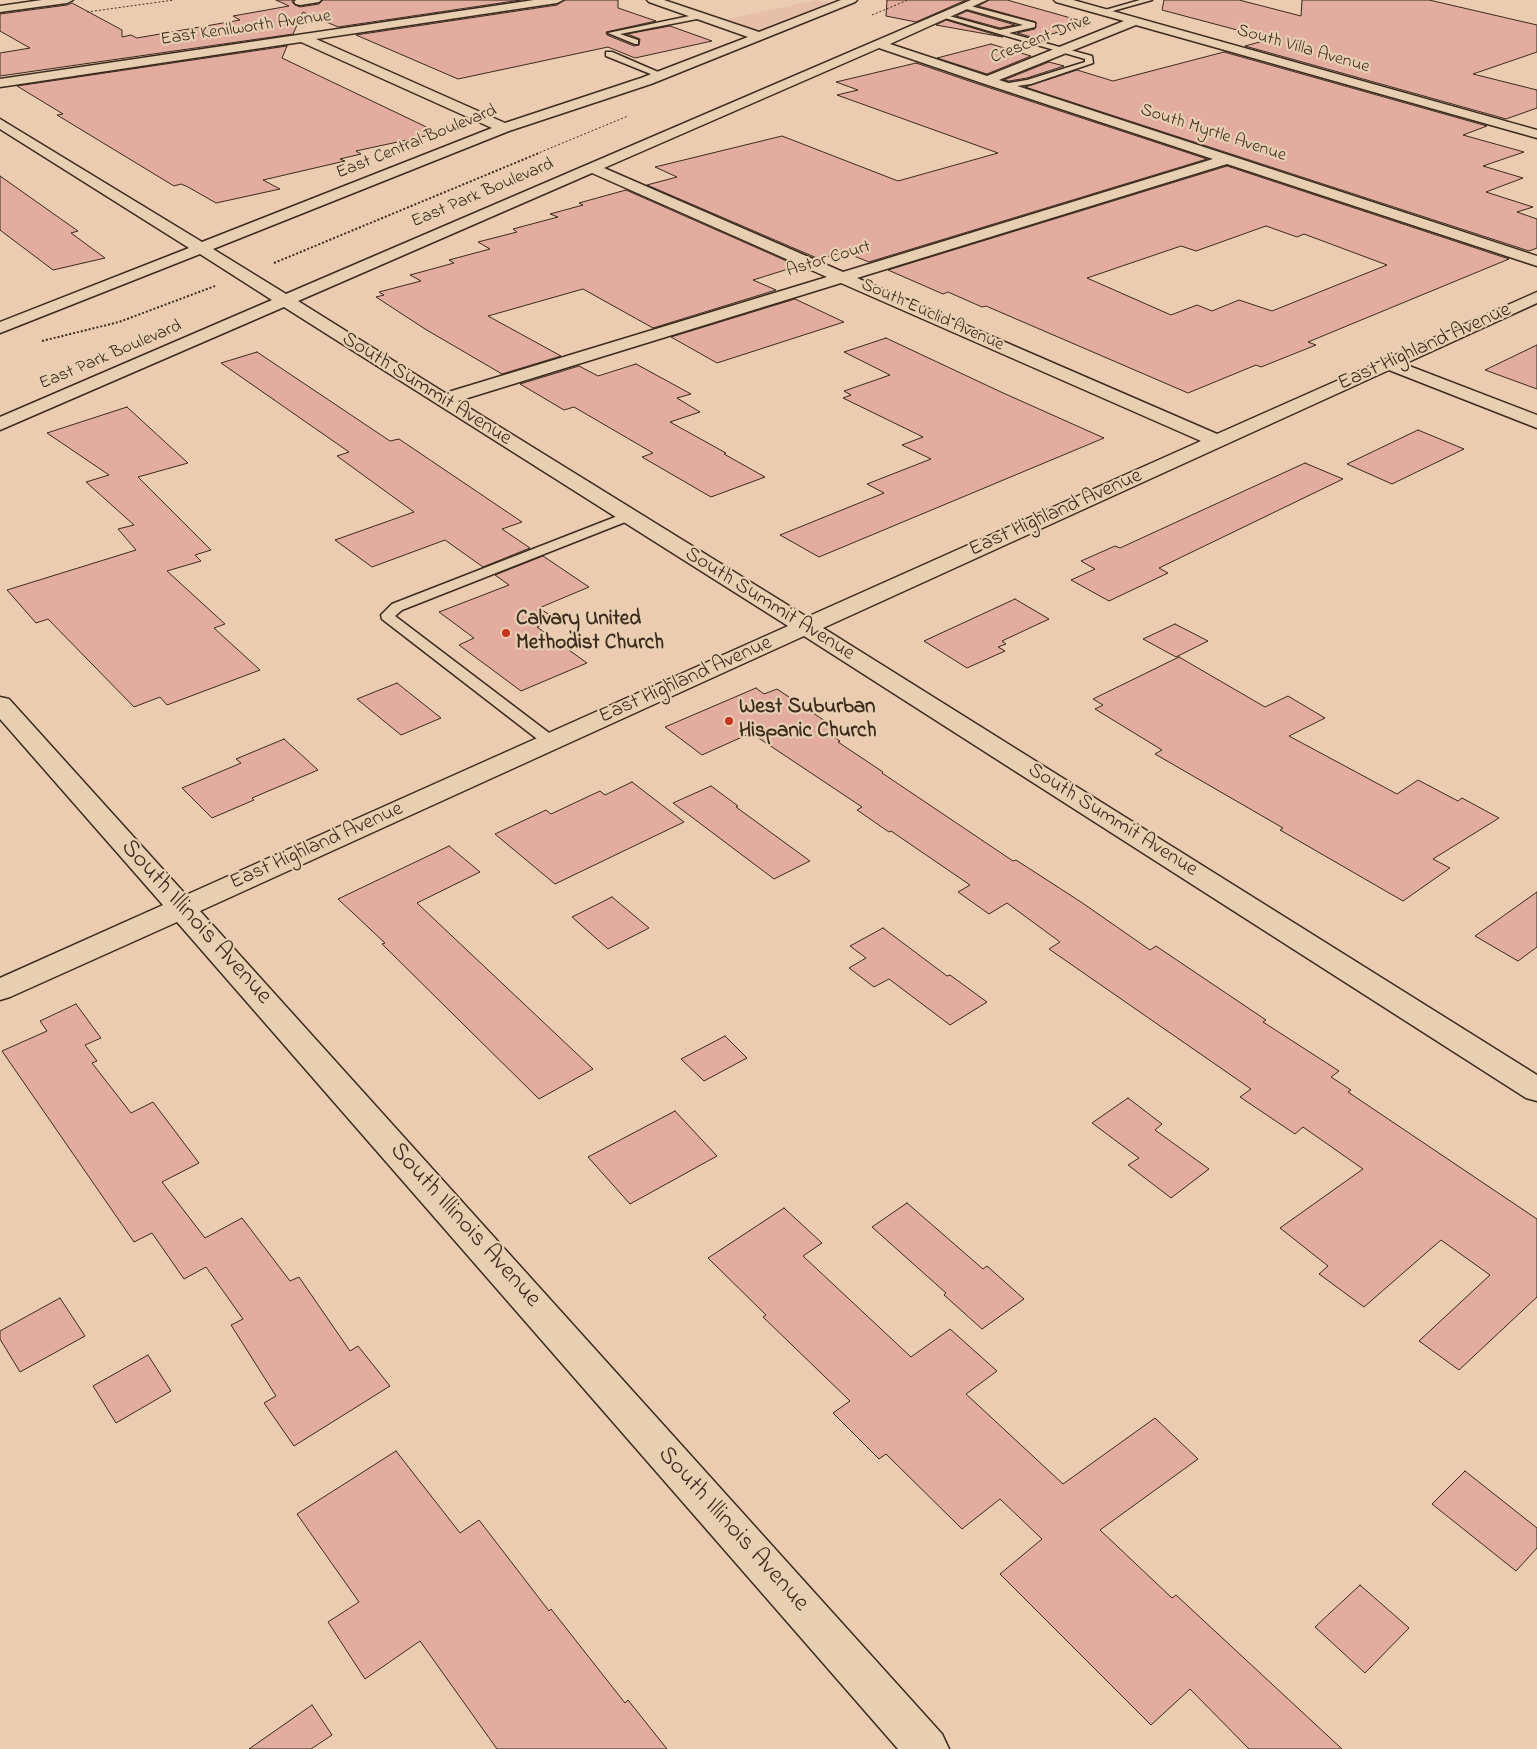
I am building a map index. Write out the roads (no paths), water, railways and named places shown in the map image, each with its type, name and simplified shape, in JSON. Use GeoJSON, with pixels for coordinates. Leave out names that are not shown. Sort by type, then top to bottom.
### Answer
{"type":"FeatureCollection","features":[{"type":"Feature","properties":{"kind":"street"},"geometry":{"type":"LineString","coordinates":[[0,9],[67,0]]}},
{"type":"Feature","properties":{"kind":"street"},"geometry":{"type":"LineString","coordinates":[[300,2],[315,0]]}},
{"type":"Feature","properties":{"kind":"street"},"geometry":{"type":"LineString","coordinates":[[653,0],[758,36]]}},
{"type":"Feature","properties":{"kind":"street","name":"East Park Boulevard"},"geometry":{"type":"LineString","coordinates":[[0,424],[981,0]]}},
{"type":"Feature","properties":{"kind":"street","name":"South Villa Avenue"},"geometry":{"type":"LineString","coordinates":[[1060,0],[1537,134]]}},
{"type":"Feature","properties":{"kind":"street","name":"East Kenilworth Avenue"},"geometry":{"type":"LineString","coordinates":[[0,83],[549,1]]}},
{"type":"Feature","properties":{"kind":"street","name":"East Central Boulevard"},"geometry":{"type":"LineString","coordinates":[[0,328],[504,128],[661,75],[840,1]]}},
{"type":"Feature","properties":{"kind":"street","name":"Crescent Drive"},"geometry":{"type":"LineString","coordinates":[[988,80],[1135,21]]}},
{"type":"Feature","properties":{"kind":"street"},"geometry":{"type":"LineString","coordinates":[[303,38],[504,128]]}},
{"type":"Feature","properties":{"kind":"street","name":"South Myrtle Avenue"},"geometry":{"type":"LineString","coordinates":[[878,44],[1537,260]]}},
{"type":"Feature","properties":{"kind":"street","name":"South Summit Avenue"},"geometry":{"type":"LineString","coordinates":[[0,123],[805,627],[1537,1090]]}},
{"type":"Feature","properties":{"kind":"street","name":"Astor Court"},"geometry":{"type":"LineString","coordinates":[[442,400],[1227,159]]}},
{"type":"Feature","properties":{"kind":"street","name":"South Euclid Avenue"},"geometry":{"type":"LineString","coordinates":[[592,168],[1217,441]]}},
{"type":"Feature","properties":{"kind":"street","name":"East Highland Avenue"},"geometry":{"type":"LineString","coordinates":[[0,990],[1537,297]]}},
{"type":"Feature","properties":{"kind":"street"},"geometry":{"type":"LineString","coordinates":[[1389,364],[1537,422]]}},
{"type":"Feature","properties":{"kind":"street","name":"South Illinois Avenue"},"geometry":{"type":"LineString","coordinates":[[0,704],[927,1749]]}},
{"type":"Feature","properties":{"kind":"lane"},"geometry":{"type":"LineString","coordinates":[[1102,12],[1148,0]]}},
{"type":"Feature","properties":{"kind":"lane"},"geometry":{"type":"LineString","coordinates":[[966,6],[1032,25],[1000,32]]}},
{"type":"Feature","properties":{"kind":"lane"},"geometry":{"type":"LineString","coordinates":[[635,42],[612,33],[699,16]]}},
{"type":"Feature","properties":{"kind":"lane"},"geometry":{"type":"LineString","coordinates":[[942,16],[1089,58],[1089,63],[1028,82],[1006,86]]}},
{"type":"Feature","properties":{"kind":"lane"},"geometry":{"type":"LineString","coordinates":[[609,54],[661,75]]}},
{"type":"Feature","properties":{"kind":"lane"},"geometry":{"type":"LineString","coordinates":[[551,742],[389,619],[388,615],[397,607],[628,516]]}},
{"type":"Feature","properties":{"kind":"place","name":"Calvary United Methodist Church"},"geometry":{"type":"Point","coordinates":[506,633]}},
{"type":"Feature","properties":{"kind":"place","name":"West Suburban Hispanic Church"},"geometry":{"type":"Point","coordinates":[729,721]}}]}
